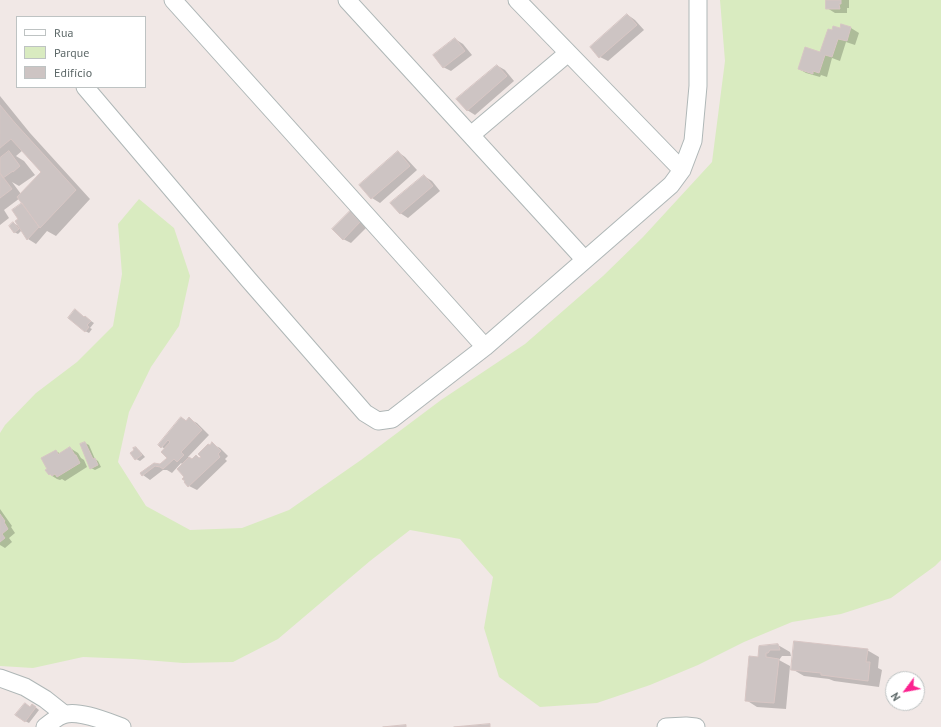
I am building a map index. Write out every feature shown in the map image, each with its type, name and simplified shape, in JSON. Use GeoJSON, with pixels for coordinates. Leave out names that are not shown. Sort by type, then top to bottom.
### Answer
{"type":"FeatureCollection","features":[{"type":"Feature","properties":{"kind":"street"},"geometry":{"type":"LineString","coordinates":[[173,0],[485,347]]}},
{"type":"Feature","properties":{"kind":"street"},"geometry":{"type":"LineString","coordinates":[[347,0],[585,260]]}},
{"type":"Feature","properties":{"kind":"street"},"geometry":{"type":"LineString","coordinates":[[517,0],[682,170]]}},
{"type":"Feature","properties":{"kind":"street"},"geometry":{"type":"LineString","coordinates":[[86,88],[248,279],[365,413],[378,421],[392,420],[485,347],[671,185],[682,170],[692,141],[698,86],[698,0]]}},
{"type":"Feature","properties":{"kind":"street"},"geometry":{"type":"LineString","coordinates":[[471,135],[568,53]]}},
{"type":"Feature","properties":{"kind":"street"},"geometry":{"type":"LineString","coordinates":[[0,678],[25,687],[45,699],[64,714]]}},
{"type":"Feature","properties":{"kind":"street"},"geometry":{"type":"LineString","coordinates":[[44,727],[64,714],[76,713],[122,727]]}},
{"type":"Feature","properties":{"kind":"street"},"geometry":{"type":"LineString","coordinates":[[666,727],[696,727]]}},
{"type":"Feature","properties":{"kind":"green space"},"geometry":{"type":"Polygon","coordinates":[[[720,0],[941,0],[941,560],[935,566],[891,598],[841,614],[792,622],[650,685],[597,703],[540,707],[499,677],[484,628],[493,577],[460,539],[410,530],[370,561],[278,639],[233,662],[183,663],[83,657],[33,668],[0,666],[0,433],[5,425],[36,393],[77,362],[113,326],[122,274],[118,224],[139,199],[174,228],[190,276],[179,326],[151,367],[129,412],[118,462],[146,506],[190,530],[242,528],[289,510],[361,460],[441,400],[525,344],[603,276],[643,237],[712,162],[725,61],[720,0]]]}},
{"type":"Feature","properties":{"kind":"building"},"geometry":{"type":"Polygon","coordinates":[[[826,0],[841,0],[841,4],[839,4],[840,9],[826,9],[826,0]]]}},
{"type":"Feature","properties":{"kind":"building"},"geometry":{"type":"Polygon","coordinates":[[[627,14],[637,25],[599,58],[590,47],[627,14]]]}},
{"type":"Feature","properties":{"kind":"building"},"geometry":{"type":"Polygon","coordinates":[[[841,24],[851,27],[847,41],[838,39],[832,57],[825,55],[819,73],[813,71],[813,74],[798,69],[805,47],[820,52],[828,29],[832,30],[833,26],[840,28],[841,24]]]}},
{"type":"Feature","properties":{"kind":"building"},"geometry":{"type":"Polygon","coordinates":[[[455,38],[465,51],[443,68],[433,55],[455,38]]]}},
{"type":"Feature","properties":{"kind":"building"},"geometry":{"type":"Polygon","coordinates":[[[497,65],[507,76],[467,111],[456,99],[497,65]]]}},
{"type":"Feature","properties":{"kind":"building"},"geometry":{"type":"Polygon","coordinates":[[[0,105],[76,190],[40,228],[17,197],[41,172],[11,139],[0,148],[0,105]]]}},
{"type":"Feature","properties":{"kind":"building"},"geometry":{"type":"Polygon","coordinates":[[[9,151],[20,166],[3,178],[0,173],[0,158],[9,151]]]}},
{"type":"Feature","properties":{"kind":"building"},"geometry":{"type":"Polygon","coordinates":[[[398,151],[410,166],[371,199],[359,185],[398,151]]]}},
{"type":"Feature","properties":{"kind":"building"},"geometry":{"type":"Polygon","coordinates":[[[0,173],[12,189],[0,198],[0,173]]]}},
{"type":"Feature","properties":{"kind":"building"},"geometry":{"type":"Polygon","coordinates":[[[424,175],[433,186],[400,214],[390,203],[424,175]]]}},
{"type":"Feature","properties":{"kind":"building"},"geometry":{"type":"Polygon","coordinates":[[[22,203],[39,227],[27,240],[15,221],[18,219],[12,210],[22,203]]]}},
{"type":"Feature","properties":{"kind":"building"},"geometry":{"type":"Polygon","coordinates":[[[350,211],[360,222],[343,240],[332,229],[350,211]]]}},
{"type":"Feature","properties":{"kind":"building"},"geometry":{"type":"Polygon","coordinates":[[[13,222],[19,229],[14,233],[9,226],[13,222]]]}},
{"type":"Feature","properties":{"kind":"building"},"geometry":{"type":"Polygon","coordinates":[[[75,309],[91,321],[87,325],[89,327],[85,332],[68,318],[75,309]]]}},
{"type":"Feature","properties":{"kind":"building"},"geometry":{"type":"Polygon","coordinates":[[[181,417],[186,421],[189,417],[202,430],[181,452],[184,455],[177,462],[174,459],[163,469],[155,466],[142,476],[140,473],[154,463],[160,464],[167,458],[161,452],[170,442],[168,440],[161,448],[158,445],[181,417]]]}},
{"type":"Feature","properties":{"kind":"building"},"geometry":{"type":"Polygon","coordinates":[[[85,442],[93,459],[95,458],[98,465],[90,469],[80,444],[85,442]]]}},
{"type":"Feature","properties":{"kind":"building"},"geometry":{"type":"Polygon","coordinates":[[[212,442],[221,451],[218,454],[220,457],[188,487],[182,479],[184,477],[177,469],[189,457],[192,459],[196,455],[199,458],[201,457],[198,454],[212,442]]]}},
{"type":"Feature","properties":{"kind":"building"},"geometry":{"type":"Polygon","coordinates":[[[70,447],[80,463],[57,477],[55,474],[52,476],[50,474],[49,475],[45,470],[47,469],[41,458],[56,450],[58,454],[70,447]]]}},
{"type":"Feature","properties":{"kind":"building"},"geometry":{"type":"Polygon","coordinates":[[[136,447],[142,455],[135,460],[130,453],[134,450],[133,448],[136,447]]]}},
{"type":"Feature","properties":{"kind":"building"},"geometry":{"type":"Polygon","coordinates":[[[0,514],[8,529],[2,534],[5,538],[0,542],[0,514]]]}},
{"type":"Feature","properties":{"kind":"building"},"geometry":{"type":"Polygon","coordinates":[[[794,641],[868,649],[866,662],[870,662],[868,681],[821,675],[821,673],[791,670],[794,641]]]}},
{"type":"Feature","properties":{"kind":"building"},"geometry":{"type":"Polygon","coordinates":[[[778,644],[780,650],[770,650],[766,653],[766,657],[779,659],[774,703],[745,701],[749,656],[758,657],[759,646],[778,644]]]}},
{"type":"Feature","properties":{"kind":"building"},"geometry":{"type":"Polygon","coordinates":[[[25,703],[30,707],[32,704],[36,707],[25,722],[15,715],[25,703]]]}},
{"type":"Feature","properties":{"kind":"building"},"geometry":{"type":"Polygon","coordinates":[[[490,724],[490,727],[454,727],[490,724]]]}},
{"type":"Feature","properties":{"kind":"building"},"geometry":{"type":"Polygon","coordinates":[[[406,725],[406,727],[383,727],[406,725]]]}}]}
